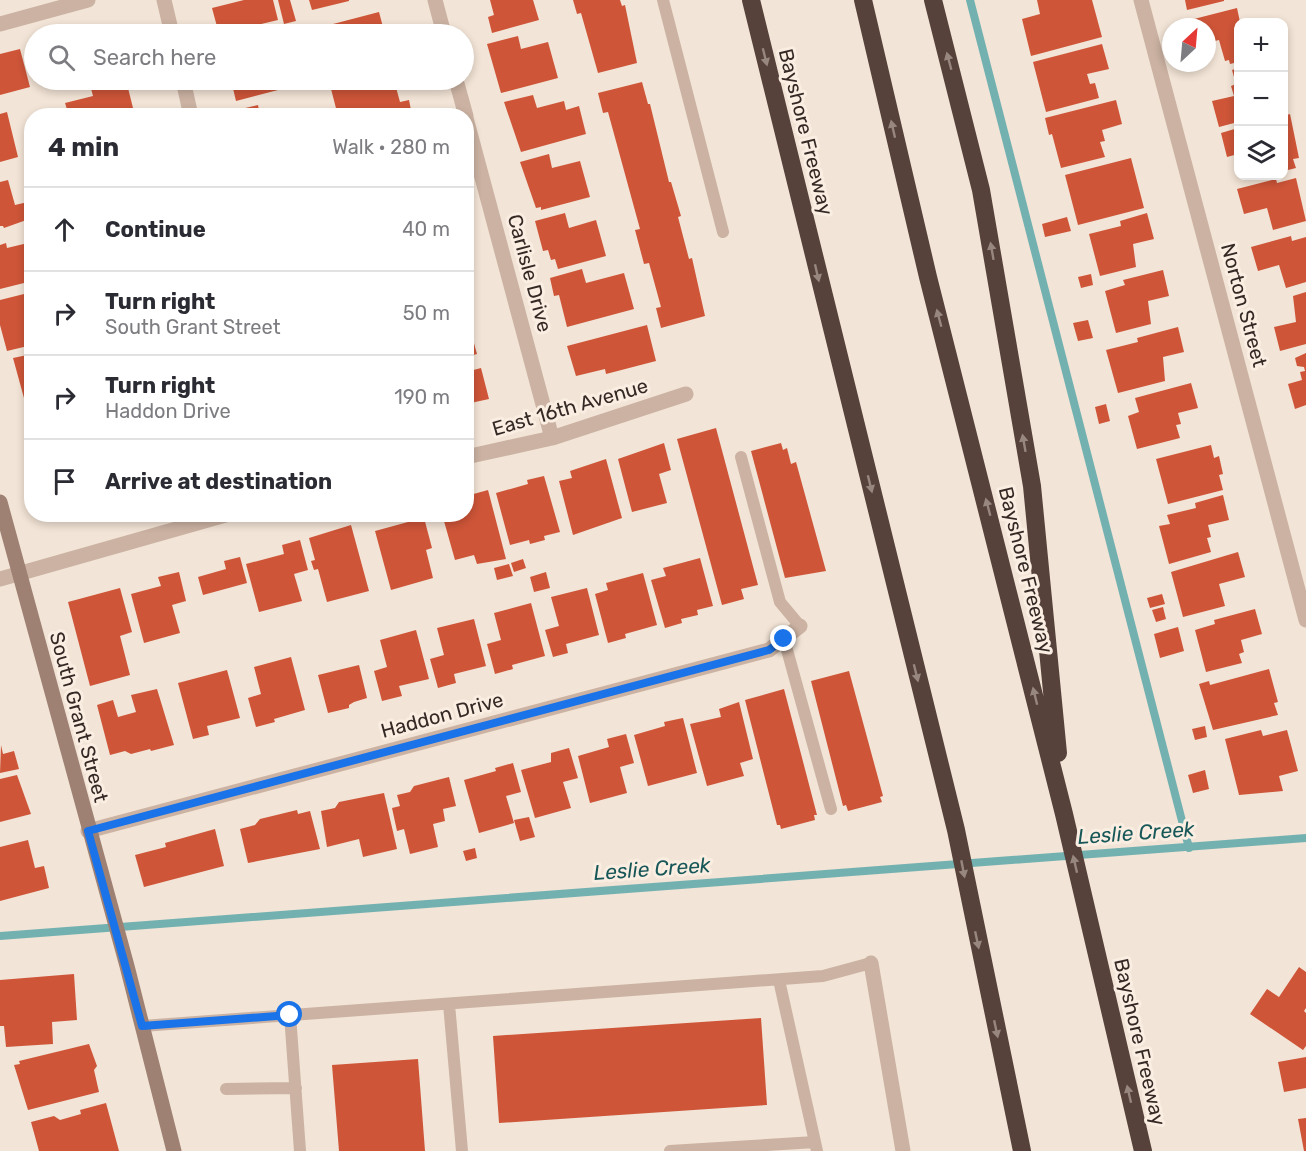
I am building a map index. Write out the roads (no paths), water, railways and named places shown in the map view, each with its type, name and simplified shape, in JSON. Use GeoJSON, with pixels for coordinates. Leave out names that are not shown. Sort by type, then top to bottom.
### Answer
{"type":"FeatureCollection","features":[{"type":"Feature","properties":{"kind":"highway","name":"Bayshore Freeway"},"geometry":{"type":"LineString","coordinates":[[751,0],[956,830],[970,908],[1022,1151]]}},
{"type":"Feature","properties":{"kind":"highway","name":"Bayshore Freeway"},"geometry":{"type":"LineString","coordinates":[[863,0],[928,277],[1064,814],[1143,1151]]}},
{"type":"Feature","properties":{"kind":"highway"},"geometry":{"type":"LineString","coordinates":[[933,0],[981,190],[1032,486],[1064,814]]}},
{"type":"Feature","properties":{"kind":"street"},"geometry":{"type":"LineString","coordinates":[[0,24],[88,0]]}},
{"type":"Feature","properties":{"kind":"street"},"geometry":{"type":"LineString","coordinates":[[164,0],[170,24]]}},
{"type":"Feature","properties":{"kind":"street"},"geometry":{"type":"LineString","coordinates":[[435,0],[441,24]]}},
{"type":"Feature","properties":{"kind":"street","name":"Norton Street"},"geometry":{"type":"LineString","coordinates":[[1141,0],[1306,620]]}},
{"type":"Feature","properties":{"kind":"street"},"geometry":{"type":"LineString","coordinates":[[186,90],[190,108]]}},
{"type":"Feature","properties":{"kind":"street","name":"Carlisle Drive"},"geometry":{"type":"LineString","coordinates":[[459,90],[464,108]]}},
{"type":"Feature","properties":{"kind":"street","name":"Carlisle Drive"},"geometry":{"type":"LineString","coordinates":[[474,147],[552,438]]}},
{"type":"Feature","properties":{"kind":"street","name":"East 16th Avenue"},"geometry":{"type":"LineString","coordinates":[[474,455],[552,438],[686,394]]}},
{"type":"Feature","properties":{"kind":"street","name":"South Grant Street"},"geometry":{"type":"LineString","coordinates":[[0,502],[88,831],[127,966],[174,1151]]}},
{"type":"Feature","properties":{"kind":"street"},"geometry":{"type":"LineString","coordinates":[[0,579],[201,522]]}},
{"type":"Feature","properties":{"kind":"street","name":"Haddon Drive"},"geometry":{"type":"LineString","coordinates":[[88,831],[769,650],[800,626]]}},
{"type":"Feature","properties":{"kind":"street"},"geometry":{"type":"LineString","coordinates":[[871,963],[903,1151]]}},
{"type":"Feature","properties":{"kind":"lane"},"geometry":{"type":"LineString","coordinates":[[663,0],[723,232]]}},
{"type":"Feature","properties":{"kind":"lane"},"geometry":{"type":"LineString","coordinates":[[741,458],[780,602],[800,626]]}},
{"type":"Feature","properties":{"kind":"lane"},"geometry":{"type":"LineString","coordinates":[[784,639],[831,809]]}},
{"type":"Feature","properties":{"kind":"lane"},"geometry":{"type":"LineString","coordinates":[[142,1026],[779,980],[823,976],[871,963]]}},
{"type":"Feature","properties":{"kind":"lane"},"geometry":{"type":"LineString","coordinates":[[670,1151],[816,1146],[779,980]]}},
{"type":"Feature","properties":{"kind":"lane"},"geometry":{"type":"LineString","coordinates":[[449,1004],[462,1151]]}},
{"type":"Feature","properties":{"kind":"lane"},"geometry":{"type":"LineString","coordinates":[[290,1015],[300,1151]]}},
{"type":"Feature","properties":{"kind":"lane"},"geometry":{"type":"LineString","coordinates":[[226,1089],[296,1088]]}},
{"type":"Feature","properties":{"kind":"waterway"},"geometry":{"type":"LineString","coordinates":[[970,0],[1189,848]]}},
{"type":"Feature","properties":{"kind":"waterway","name":"Leslie Creek"},"geometry":{"type":"LineString","coordinates":[[0,936],[1306,838]]}}]}
